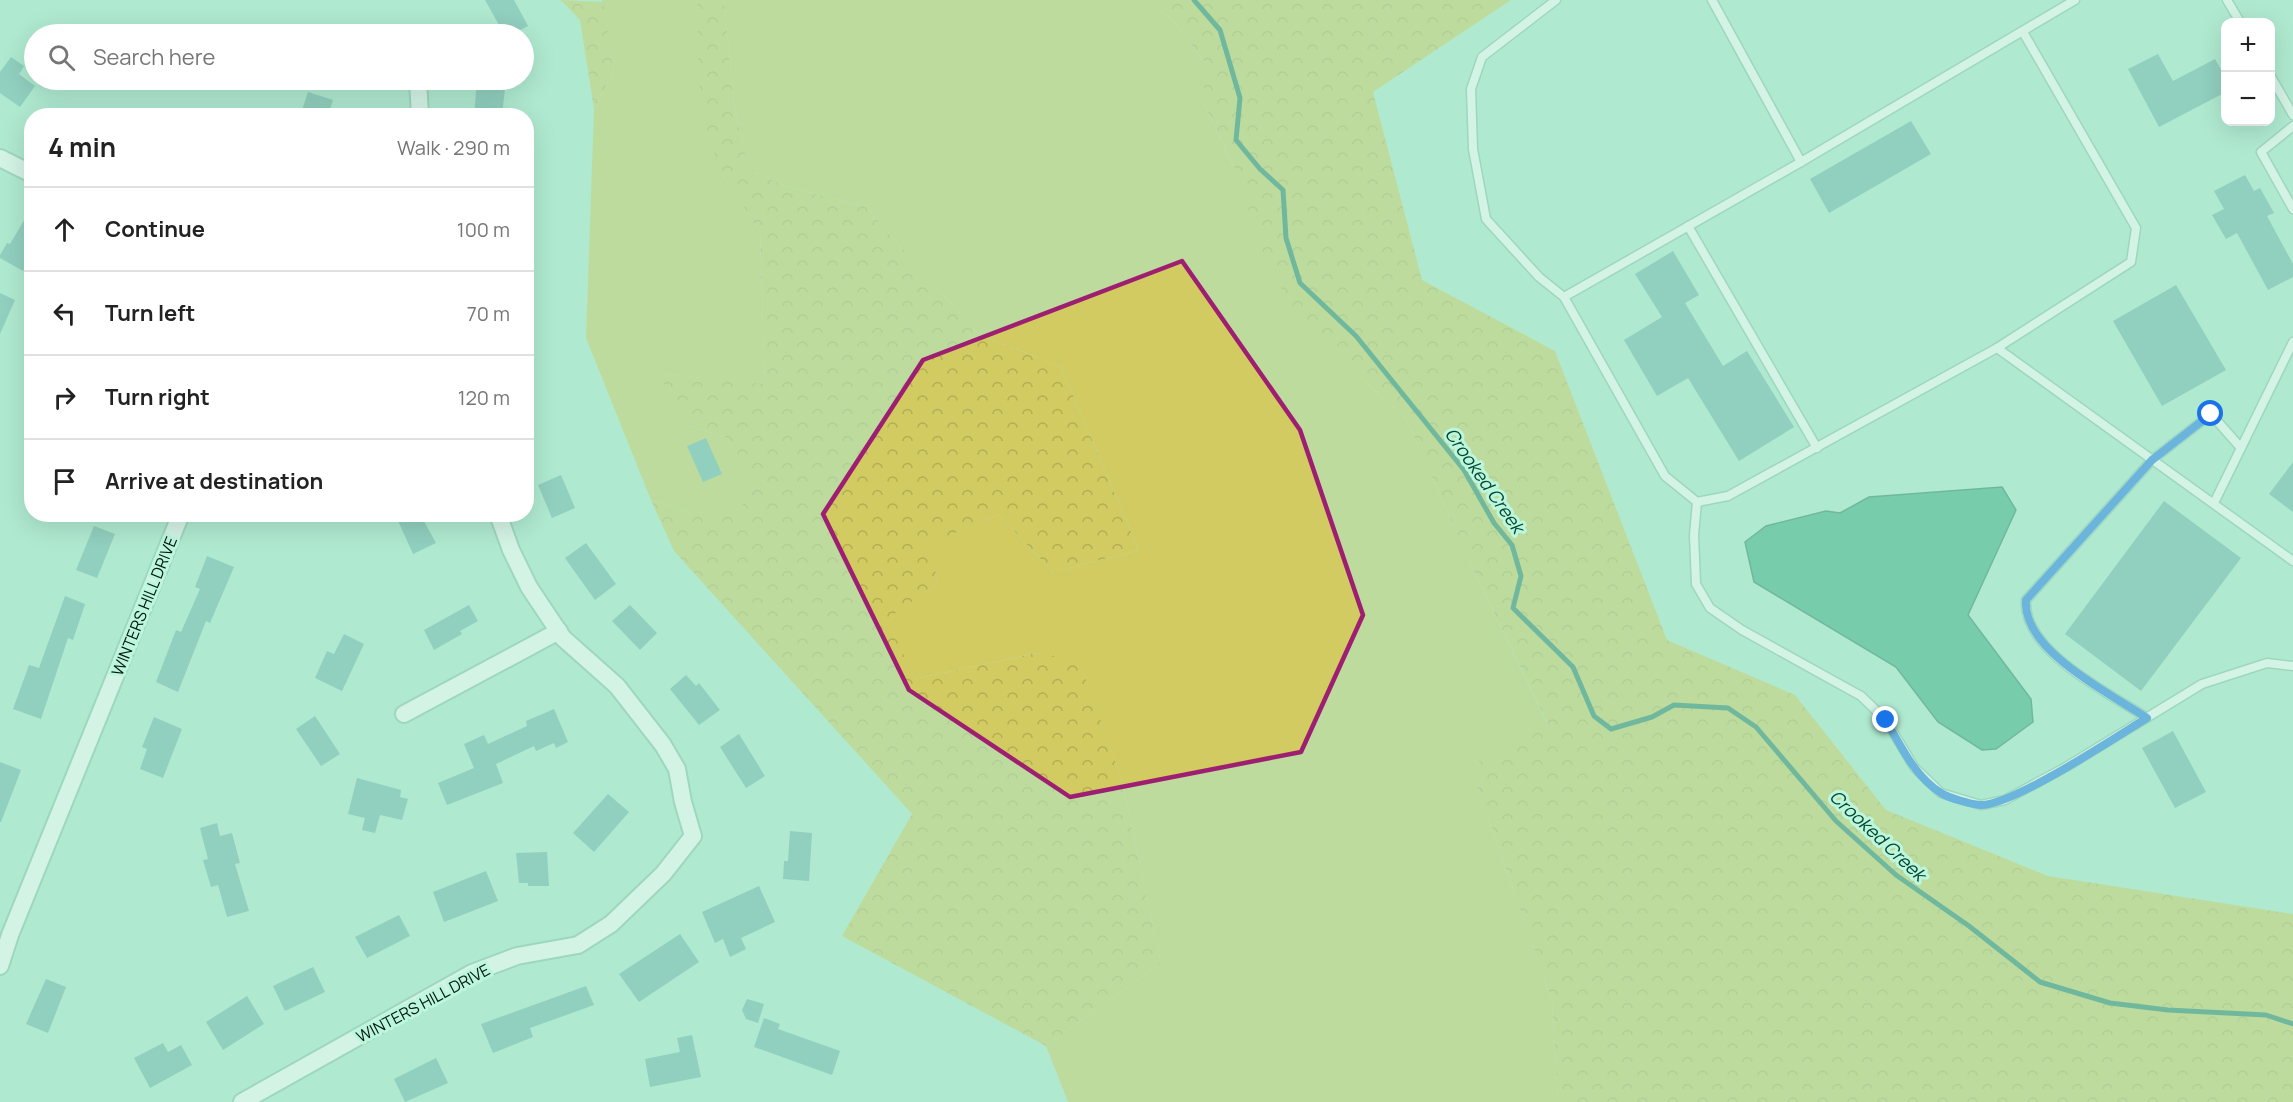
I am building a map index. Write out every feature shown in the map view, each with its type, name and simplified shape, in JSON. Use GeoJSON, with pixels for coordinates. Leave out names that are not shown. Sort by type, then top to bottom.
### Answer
{"type":"FeatureCollection","features":[{"type":"Feature","properties":{"kind":"street"},"geometry":{"type":"LineString","coordinates":[[419,90],[420,108]]}},
{"type":"Feature","properties":{"kind":"street"},"geometry":{"type":"LineString","coordinates":[[0,158],[24,170]]}},
{"type":"Feature","properties":{"kind":"street","name":"WINTERS HILL DRIVE"},"geometry":{"type":"LineString","coordinates":[[0,966],[5,933],[178,522]]}},
{"type":"Feature","properties":{"kind":"street","name":"WINTERS HILL DRIVE"},"geometry":{"type":"LineString","coordinates":[[242,1102],[472,974],[517,956],[578,945],[610,924],[626,910],[663,874],[693,836],[682,802],[677,769],[663,745],[617,686],[559,632],[529,587],[511,550],[501,522]]}},
{"type":"Feature","properties":{"kind":"street"},"geometry":{"type":"LineString","coordinates":[[404,714],[559,632]]}},
{"type":"Feature","properties":{"kind":"lane"},"geometry":{"type":"LineString","coordinates":[[1556,0],[1482,57],[1472,89],[1473,149],[1486,219],[1539,276],[1564,297],[1665,476],[1697,501],[1728,496],[1817,448],[1997,348],[2131,262],[2136,228],[2023,32]]}},
{"type":"Feature","properties":{"kind":"lane"},"geometry":{"type":"LineString","coordinates":[[1712,0],[1801,162]]}},
{"type":"Feature","properties":{"kind":"lane"},"geometry":{"type":"LineString","coordinates":[[1564,297],[1801,162],[2075,0]]}},
{"type":"Feature","properties":{"kind":"lane"},"geometry":{"type":"LineString","coordinates":[[2227,0],[2238,18]]}},
{"type":"Feature","properties":{"kind":"lane"},"geometry":{"type":"LineString","coordinates":[[2275,82],[2293,114]]}},
{"type":"Feature","properties":{"kind":"lane"},"geometry":{"type":"LineString","coordinates":[[2293,126],[2261,152],[2293,208]]}},
{"type":"Feature","properties":{"kind":"lane"},"geometry":{"type":"LineString","coordinates":[[1688,226],[1817,448]]}},
{"type":"Feature","properties":{"kind":"lane"},"geometry":{"type":"LineString","coordinates":[[2214,503],[2293,342]]}},
{"type":"Feature","properties":{"kind":"lane"},"geometry":{"type":"LineString","coordinates":[[1997,348],[2293,561]]}},
{"type":"Feature","properties":{"kind":"lane"},"geometry":{"type":"LineString","coordinates":[[2147,718],[2056,657],[2034,634],[2025,614],[2026,600],[2152,460],[2211,414],[2241,448]]}},
{"type":"Feature","properties":{"kind":"lane"},"geometry":{"type":"LineString","coordinates":[[1697,501],[1694,535],[1696,584],[1710,608],[1742,630],[1861,696],[1886,720],[1914,767],[1941,793],[1981,805],[2005,800],[2066,767],[2202,684],[2267,663],[2293,666]]}},
{"type":"Feature","properties":{"kind":"highlighted area"},"geometry":{"type":"Polygon","coordinates":[[[1182,261],[1300,430],[1363,615],[1301,752],[1070,797],[909,690],[823,514],[923,360],[1182,261]]]}},
{"type":"Feature","properties":{"kind":"green space"},"geometry":{"type":"Polygon","coordinates":[[[561,0],[603,2],[614,71],[594,109],[580,20],[561,0]]]}},
{"type":"Feature","properties":{"kind":"green space"},"geometry":{"type":"Polygon","coordinates":[[[602,0],[697,0],[724,178],[760,232],[765,385],[666,374],[687,425],[727,438],[754,488],[736,517],[686,511],[651,500],[586,338],[594,109],[614,71],[602,0]]]}},
{"type":"Feature","properties":{"kind":"green space"},"geometry":{"type":"Polygon","coordinates":[[[697,0],[724,0],[734,105],[749,168],[781,185],[866,207],[978,334],[1061,367],[1139,550],[1053,572],[999,515],[930,543],[938,584],[887,619],[915,679],[1037,653],[1079,660],[1121,777],[1161,963],[1046,1046],[842,936],[912,814],[674,551],[651,500],[686,511],[735,516],[754,488],[727,438],[687,425],[662,402],[665,374],[765,384],[760,232],[724,178],[706,132],[699,92],[697,0]]]}},
{"type":"Feature","properties":{"kind":"green space"},"geometry":{"type":"Polygon","coordinates":[[[724,0],[1146,0],[1174,21],[1205,63],[1203,102],[1312,333],[1406,419],[1472,567],[1548,725],[1470,766],[1552,1001],[1558,1102],[1068,1102],[1046,1046],[1161,963],[1121,777],[1079,661],[1037,653],[915,679],[886,619],[938,584],[929,543],[999,515],[1053,572],[1139,550],[1061,367],[978,334],[866,207],[781,185],[749,168],[734,105],[724,0]]]}},
{"type":"Feature","properties":{"kind":"green space"},"geometry":{"type":"Polygon","coordinates":[[[1146,0],[1511,0],[1373,92],[1422,280],[1555,351],[1667,640],[1795,695],[1886,810],[2048,876],[2293,914],[2293,1102],[1558,1102],[1552,1001],[1470,766],[1548,724],[1472,567],[1406,419],[1312,333],[1270,272],[1232,163],[1203,102],[1205,63],[1174,21],[1146,0]]]}},
{"type":"Feature","properties":{"kind":"shaded area"},"geometry":{"type":"Polygon","coordinates":[[[2002,487],[2016,510],[1968,615],[2031,699],[2033,722],[1996,749],[1982,750],[1938,722],[1896,667],[1754,582],[1745,542],[1766,526],[1826,511],[1840,513],[1869,497],[2002,487]]]}},
{"type":"Feature","properties":{"kind":"building"},"geometry":{"type":"Polygon","coordinates":[[[485,0],[514,0],[527,24],[498,24],[485,0]]]}},
{"type":"Feature","properties":{"kind":"building"},"geometry":{"type":"Polygon","coordinates":[[[2158,54],[2173,81],[2215,59],[2221,69],[2221,95],[2159,127],[2128,69],[2158,54]]]}},
{"type":"Feature","properties":{"kind":"building"},"geometry":{"type":"Polygon","coordinates":[[[11,57],[24,66],[19,74],[24,78],[24,90],[32,90],[20,107],[0,93],[0,72],[11,57]]]}},
{"type":"Feature","properties":{"kind":"building"},"geometry":{"type":"Polygon","coordinates":[[[476,90],[505,90],[503,108],[475,108],[476,90]]]}},
{"type":"Feature","properties":{"kind":"building"},"geometry":{"type":"Polygon","coordinates":[[[308,92],[333,100],[330,108],[303,108],[308,92]]]}},
{"type":"Feature","properties":{"kind":"building"},"geometry":{"type":"Polygon","coordinates":[[[1911,121],[1931,154],[1829,213],[1810,179],[1911,121]]]}},
{"type":"Feature","properties":{"kind":"building"},"geometry":{"type":"Polygon","coordinates":[[[2245,175],[2254,191],[2260,188],[2274,213],[2267,216],[2293,264],[2293,277],[2268,290],[2237,233],[2226,239],[2212,215],[2224,209],[2214,191],[2245,175]]]}},
{"type":"Feature","properties":{"kind":"building"},"geometry":{"type":"Polygon","coordinates":[[[24,220],[23,271],[0,258],[7,243],[10,244],[24,220]]]}},
{"type":"Feature","properties":{"kind":"building"},"geometry":{"type":"Polygon","coordinates":[[[1673,251],[1699,295],[1685,303],[1723,366],[1747,351],[1794,427],[1739,461],[1688,378],[1657,396],[1624,340],[1662,317],[1635,274],[1673,251]]]}},
{"type":"Feature","properties":{"kind":"building"},"geometry":{"type":"Polygon","coordinates":[[[2176,285],[2226,370],[2162,406],[2113,321],[2176,285]]]}},
{"type":"Feature","properties":{"kind":"building"},"geometry":{"type":"Polygon","coordinates":[[[0,293],[15,300],[0,334],[0,293]]]}},
{"type":"Feature","properties":{"kind":"building"},"geometry":{"type":"Polygon","coordinates":[[[706,438],[722,474],[703,482],[687,446],[706,438]]]}},
{"type":"Feature","properties":{"kind":"building"},"geometry":{"type":"Polygon","coordinates":[[[2293,462],[2293,512],[2269,494],[2293,462]]]}},
{"type":"Feature","properties":{"kind":"building"},"geometry":{"type":"Polygon","coordinates":[[[561,475],[575,508],[552,518],[538,485],[561,475]]]}},
{"type":"Feature","properties":{"kind":"building"},"geometry":{"type":"Polygon","coordinates":[[[2164,501],[2241,558],[2141,691],[2065,634],[2164,501]]]}},
{"type":"Feature","properties":{"kind":"building"},"geometry":{"type":"Polygon","coordinates":[[[399,522],[424,522],[436,543],[413,554],[399,522]]]}},
{"type":"Feature","properties":{"kind":"building"},"geometry":{"type":"Polygon","coordinates":[[[94,526],[115,534],[97,578],[76,570],[94,526]]]}},
{"type":"Feature","properties":{"kind":"building"},"geometry":{"type":"Polygon","coordinates":[[[586,543],[616,584],[595,600],[565,558],[586,543]]]}},
{"type":"Feature","properties":{"kind":"building"},"geometry":{"type":"Polygon","coordinates":[[[207,556],[234,567],[210,623],[206,621],[178,692],[156,682],[176,630],[181,632],[200,589],[195,587],[207,556]]]}},
{"type":"Feature","properties":{"kind":"building"},"geometry":{"type":"Polygon","coordinates":[[[65,596],[85,604],[73,640],[68,638],[41,719],[13,709],[29,665],[39,668],[65,596]]]}},
{"type":"Feature","properties":{"kind":"building"},"geometry":{"type":"Polygon","coordinates":[[[469,605],[478,621],[460,631],[462,634],[434,650],[424,630],[469,605]]]}},
{"type":"Feature","properties":{"kind":"building"},"geometry":{"type":"Polygon","coordinates":[[[630,605],[657,633],[640,650],[612,621],[630,605]]]}},
{"type":"Feature","properties":{"kind":"building"},"geometry":{"type":"Polygon","coordinates":[[[344,634],[364,644],[342,691],[315,678],[327,651],[334,654],[344,634]]]}},
{"type":"Feature","properties":{"kind":"building"},"geometry":{"type":"Polygon","coordinates":[[[686,675],[696,686],[699,683],[720,710],[699,725],[670,689],[686,675]]]}},
{"type":"Feature","properties":{"kind":"building"},"geometry":{"type":"Polygon","coordinates":[[[554,709],[568,742],[556,748],[554,743],[536,751],[534,746],[496,764],[503,783],[447,805],[438,783],[474,768],[464,744],[484,735],[488,744],[527,726],[526,721],[554,709]]]}},
{"type":"Feature","properties":{"kind":"building"},"geometry":{"type":"Polygon","coordinates":[[[315,716],[340,754],[321,766],[296,729],[315,716]]]}},
{"type":"Feature","properties":{"kind":"building"},"geometry":{"type":"Polygon","coordinates":[[[154,717],[182,729],[163,778],[140,769],[147,749],[142,747],[154,717]]]}},
{"type":"Feature","properties":{"kind":"building"},"geometry":{"type":"Polygon","coordinates":[[[2173,731],[2206,792],[2175,808],[2142,748],[2173,731]]]}},
{"type":"Feature","properties":{"kind":"building"},"geometry":{"type":"Polygon","coordinates":[[[739,734],[765,776],[746,788],[720,747],[739,734]]]}},
{"type":"Feature","properties":{"kind":"building"},"geometry":{"type":"Polygon","coordinates":[[[0,762],[21,770],[1,822],[0,822],[0,762]]]}},
{"type":"Feature","properties":{"kind":"building"},"geometry":{"type":"Polygon","coordinates":[[[357,778],[401,790],[400,797],[408,799],[402,820],[380,815],[375,833],[362,830],[365,818],[348,814],[357,778]]]}},
{"type":"Feature","properties":{"kind":"building"},"geometry":{"type":"Polygon","coordinates":[[[608,794],[629,812],[594,852],[573,833],[608,794]]]}},
{"type":"Feature","properties":{"kind":"building"},"geometry":{"type":"Polygon","coordinates":[[[217,823],[220,836],[232,833],[240,863],[235,864],[249,911],[227,917],[218,885],[211,887],[203,860],[208,859],[200,828],[217,823]]]}},
{"type":"Feature","properties":{"kind":"building"},"geometry":{"type":"Polygon","coordinates":[[[790,831],[812,833],[809,881],[783,879],[784,861],[788,861],[790,831]]]}},
{"type":"Feature","properties":{"kind":"building"},"geometry":{"type":"Polygon","coordinates":[[[547,852],[549,886],[528,886],[528,883],[519,883],[516,853],[547,852]]]}},
{"type":"Feature","properties":{"kind":"building"},"geometry":{"type":"Polygon","coordinates":[[[486,871],[498,901],[444,922],[433,892],[486,871]]]}},
{"type":"Feature","properties":{"kind":"building"},"geometry":{"type":"Polygon","coordinates":[[[759,886],[775,922],[741,938],[746,949],[730,957],[723,939],[715,943],[702,912],[759,886]]]}},
{"type":"Feature","properties":{"kind":"building"},"geometry":{"type":"Polygon","coordinates":[[[399,915],[410,936],[367,958],[355,937],[399,915]]]}},
{"type":"Feature","properties":{"kind":"building"},"geometry":{"type":"Polygon","coordinates":[[[680,934],[699,962],[639,1002],[619,974],[680,934]]]}},
{"type":"Feature","properties":{"kind":"building"},"geometry":{"type":"Polygon","coordinates":[[[313,967],[325,992],[285,1011],[273,986],[313,967]]]}},
{"type":"Feature","properties":{"kind":"building"},"geometry":{"type":"Polygon","coordinates":[[[46,979],[66,987],[48,1033],[26,1024],[46,979]]]}},
{"type":"Feature","properties":{"kind":"building"},"geometry":{"type":"Polygon","coordinates":[[[586,986],[594,1005],[530,1028],[533,1037],[493,1053],[481,1024],[586,986]]]}},
{"type":"Feature","properties":{"kind":"building"},"geometry":{"type":"Polygon","coordinates":[[[247,996],[264,1024],[223,1050],[206,1022],[247,996]]]}},
{"type":"Feature","properties":{"kind":"building"},"geometry":{"type":"Polygon","coordinates":[[[747,999],[764,1004],[758,1023],[746,1019],[742,1010],[747,999]]]}},
{"type":"Feature","properties":{"kind":"building"},"geometry":{"type":"Polygon","coordinates":[[[764,1018],[780,1024],[778,1029],[840,1051],[832,1075],[754,1047],[764,1018]]]}},
{"type":"Feature","properties":{"kind":"building"},"geometry":{"type":"Polygon","coordinates":[[[692,1035],[701,1077],[650,1087],[645,1059],[680,1052],[677,1038],[692,1035]]]}},
{"type":"Feature","properties":{"kind":"building"},"geometry":{"type":"Polygon","coordinates":[[[163,1043],[168,1052],[181,1045],[192,1065],[150,1088],[134,1058],[163,1043]]]}},
{"type":"Feature","properties":{"kind":"building"},"geometry":{"type":"Polygon","coordinates":[[[436,1058],[448,1083],[405,1102],[394,1079],[436,1058]]]}},
{"type":"Feature","properties":{"kind":"waterway","name":"Crooked Creek"},"geometry":{"type":"LineString","coordinates":[[1194,0],[1220,30],[1240,98],[1236,140],[1260,169],[1283,190],[1286,238],[1300,283],[1356,336],[1464,470],[1494,523],[1512,545],[1521,576],[1513,608],[1573,667],[1594,716],[1611,729],[1652,717],[1674,705],[1728,708],[1756,727],[1836,821],[1896,875],[1969,926],[2040,982],[2110,1003],[2168,1010],[2266,1015],[2293,1024]]}},
{"type":"Feature","properties":{"kind":"route"},"geometry":{"type":"LineString","coordinates":[[1886,720],[1914,767],[1941,793],[1981,805],[2005,800],[2066,767],[2147,718],[2056,657],[2034,634],[2025,614],[2026,600],[2152,460],[2211,414]]}}]}
